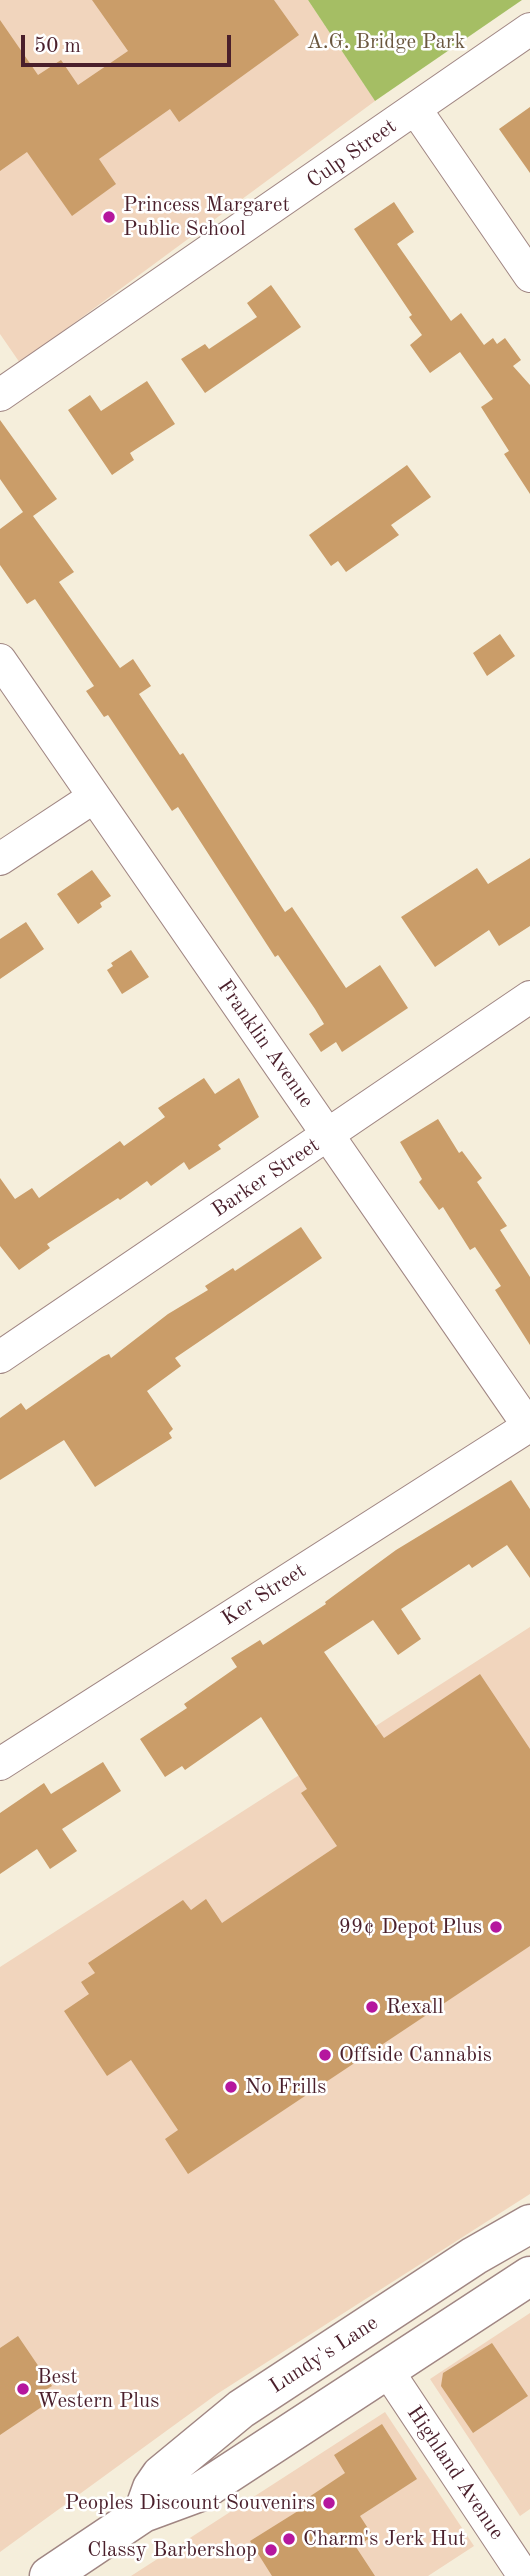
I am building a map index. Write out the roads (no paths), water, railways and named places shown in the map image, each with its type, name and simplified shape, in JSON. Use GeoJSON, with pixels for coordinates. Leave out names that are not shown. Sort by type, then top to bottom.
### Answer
{"type":"FeatureCollection","features":[{"type":"Feature","properties":{"kind":"main road","name":"Lundy's Lane"},"geometry":{"type":"LineString","coordinates":[[144,2513],[152,2488],[161,2475],[242,2409],[474,2256],[530,2224]]}},
{"type":"Feature","properties":{"kind":"main road"},"geometry":{"type":"LineString","coordinates":[[49,2576],[144,2513],[200,2492],[530,2276]]}},
{"type":"Feature","properties":{"kind":"street","name":"Culp Street"},"geometry":{"type":"LineString","coordinates":[[0,395],[530,29]]}},
{"type":"Feature","properties":{"kind":"street"},"geometry":{"type":"LineString","coordinates":[[416,110],[530,276]]}},
{"type":"Feature","properties":{"kind":"street","name":"Franklin Avenue"},"geometry":{"type":"LineString","coordinates":[[0,660],[529,1427]]}},
{"type":"Feature","properties":{"kind":"street"},"geometry":{"type":"LineString","coordinates":[[0,859],[94,797]]}},
{"type":"Feature","properties":{"kind":"street","name":"Barker Street"},"geometry":{"type":"LineString","coordinates":[[0,1356],[530,997]]}},
{"type":"Feature","properties":{"kind":"street","name":"Ker Street"},"geometry":{"type":"LineString","coordinates":[[0,1764],[529,1427]]}},
{"type":"Feature","properties":{"kind":"street","name":"Highland Avenue"},"geometry":{"type":"LineString","coordinates":[[387,2370],[524,2576]]}},
{"type":"Feature","properties":{"kind":"place","name":"Princess Margaret Public School"},"geometry":{"type":"Point","coordinates":[109,217]}},
{"type":"Feature","properties":{"kind":"place","name":"99¢ Depot Plus"},"geometry":{"type":"Point","coordinates":[496,1927]}},
{"type":"Feature","properties":{"kind":"place","name":"Rexall"},"geometry":{"type":"Point","coordinates":[372,2007]}},
{"type":"Feature","properties":{"kind":"place","name":"Offside Cannabis"},"geometry":{"type":"Point","coordinates":[325,2055]}},
{"type":"Feature","properties":{"kind":"place","name":"No Frills"},"geometry":{"type":"Point","coordinates":[231,2087]}},
{"type":"Feature","properties":{"kind":"place","name":"Best Western Plus"},"geometry":{"type":"Point","coordinates":[23,2389]}},
{"type":"Feature","properties":{"kind":"place","name":"Peoples Discount Souvenirs"},"geometry":{"type":"Point","coordinates":[329,2503]}},
{"type":"Feature","properties":{"kind":"place","name":"Charm's Jerk Hut"},"geometry":{"type":"Point","coordinates":[289,2539]}},
{"type":"Feature","properties":{"kind":"place","name":"Classy Barbershop"},"geometry":{"type":"Point","coordinates":[271,2550]}},
{"type":"Feature","properties":{"kind":"park label","name":"A.G. Bridge Park"},"geometry":{"type":"Point","coordinates":[386,42]}}]}
